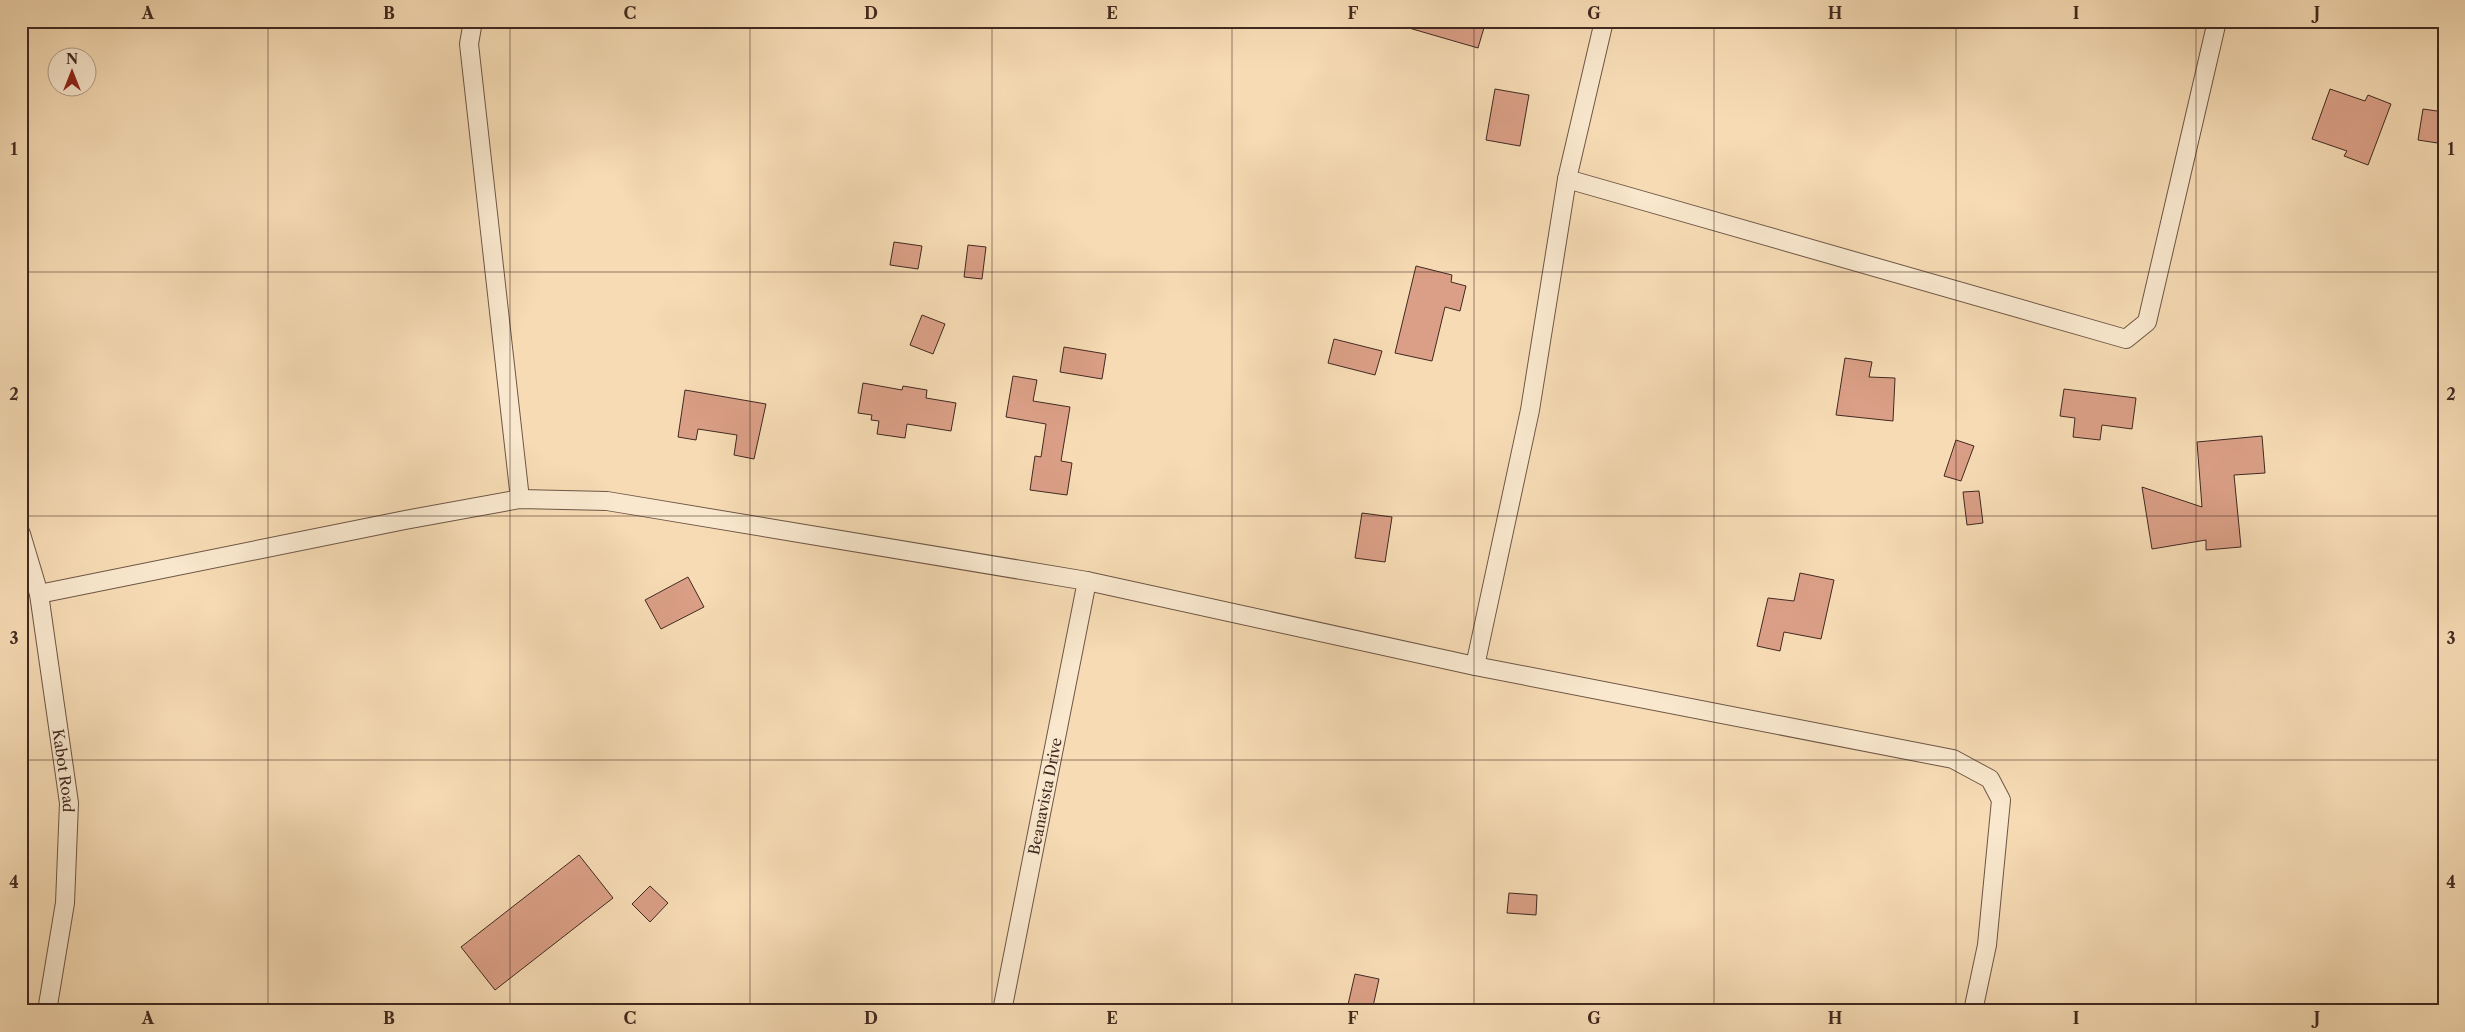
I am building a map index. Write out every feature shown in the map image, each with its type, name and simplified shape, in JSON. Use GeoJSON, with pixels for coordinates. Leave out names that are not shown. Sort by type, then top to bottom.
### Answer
{"type":"FeatureCollection","features":[{"type":"Feature","properties":{"kind":"street"},"geometry":{"type":"LineString","coordinates":[[473,21],[469,44],[520,499]]}},
{"type":"Feature","properties":{"kind":"street"},"geometry":{"type":"LineString","coordinates":[[1476,666],[1530,410],[1568,180],[1604,21]]}},
{"type":"Feature","properties":{"kind":"street"},"geometry":{"type":"LineString","coordinates":[[1568,180],[2126,338],[2147,322],[2217,21]]}},
{"type":"Feature","properties":{"kind":"street"},"geometry":{"type":"LineString","coordinates":[[39,594],[395,522],[520,499],[607,501],[1087,581],[1476,666],[1953,759],[1990,779],[2001,800],[1987,944],[1973,1011]]}},
{"type":"Feature","properties":{"kind":"street","name":"Kabot Road"},"geometry":{"type":"LineString","coordinates":[[21,534],[39,594],[69,803],[65,903],[47,1011]]}},
{"type":"Feature","properties":{"kind":"street","name":"Beanavista Drive"},"geometry":{"type":"LineString","coordinates":[[1002,1011],[1087,581]]}},
{"type":"Feature","properties":{"kind":"building"},"geometry":{"type":"Polygon","coordinates":[[[1403,21],[1486,21],[1478,48],[1402,26],[1403,21]]]}},
{"type":"Feature","properties":{"kind":"building"},"geometry":{"type":"Polygon","coordinates":[[[1495,89],[1529,95],[1520,146],[1486,140],[1495,89]]]}},
{"type":"Feature","properties":{"kind":"building"},"geometry":{"type":"Polygon","coordinates":[[[2330,89],[2365,101],[2368,95],[2391,104],[2368,165],[2344,156],[2347,151],[2312,139],[2330,89]]]}},
{"type":"Feature","properties":{"kind":"building"},"geometry":{"type":"Polygon","coordinates":[[[2423,109],[2444,112],[2444,144],[2418,140],[2423,109]]]}},
{"type":"Feature","properties":{"kind":"building"},"geometry":{"type":"Polygon","coordinates":[[[894,242],[922,246],[918,269],[890,265],[894,242]]]}},
{"type":"Feature","properties":{"kind":"building"},"geometry":{"type":"Polygon","coordinates":[[[968,245],[986,247],[982,279],[964,277],[968,245]]]}},
{"type":"Feature","properties":{"kind":"building"},"geometry":{"type":"Polygon","coordinates":[[[1416,266],[1452,275],[1451,282],[1466,286],[1460,311],[1445,307],[1432,361],[1395,353],[1416,266]]]}},
{"type":"Feature","properties":{"kind":"building"},"geometry":{"type":"Polygon","coordinates":[[[922,315],[945,324],[933,354],[910,345],[922,315]]]}},
{"type":"Feature","properties":{"kind":"building"},"geometry":{"type":"Polygon","coordinates":[[[1334,339],[1382,351],[1375,375],[1328,363],[1334,339]]]}},
{"type":"Feature","properties":{"kind":"building"},"geometry":{"type":"Polygon","coordinates":[[[1064,347],[1106,354],[1102,379],[1060,372],[1064,347]]]}},
{"type":"Feature","properties":{"kind":"building"},"geometry":{"type":"Polygon","coordinates":[[[1845,358],[1872,362],[1869,377],[1895,378],[1893,421],[1836,415],[1845,358]]]}},
{"type":"Feature","properties":{"kind":"building"},"geometry":{"type":"Polygon","coordinates":[[[1013,376],[1037,380],[1033,401],[1070,407],[1061,461],[1072,463],[1067,495],[1030,490],[1035,456],[1041,457],[1046,424],[1006,417],[1013,376]]]}},
{"type":"Feature","properties":{"kind":"building"},"geometry":{"type":"Polygon","coordinates":[[[863,383],[902,390],[903,386],[927,390],[926,398],[956,403],[951,431],[907,424],[905,438],[877,434],[879,421],[871,420],[872,415],[858,413],[863,383]]]}},
{"type":"Feature","properties":{"kind":"building"},"geometry":{"type":"Polygon","coordinates":[[[2064,389],[2136,398],[2132,429],[2102,425],[2100,440],[2073,437],[2075,418],[2060,416],[2064,389]]]}},
{"type":"Feature","properties":{"kind":"building"},"geometry":{"type":"Polygon","coordinates":[[[685,390],[766,404],[754,459],[734,455],[737,435],[698,429],[696,440],[678,437],[685,390]]]}},
{"type":"Feature","properties":{"kind":"building"},"geometry":{"type":"Polygon","coordinates":[[[2262,436],[2265,473],[2234,475],[2241,547],[2206,550],[2206,540],[2152,549],[2142,487],[2202,507],[2197,442],[2262,436]]]}},
{"type":"Feature","properties":{"kind":"building"},"geometry":{"type":"Polygon","coordinates":[[[1956,440],[1974,446],[1961,481],[1944,476],[1956,440]]]}},
{"type":"Feature","properties":{"kind":"building"},"geometry":{"type":"Polygon","coordinates":[[[1979,491],[1983,523],[1967,525],[1963,492],[1979,491]]]}},
{"type":"Feature","properties":{"kind":"building"},"geometry":{"type":"Polygon","coordinates":[[[1362,513],[1392,517],[1385,562],[1355,558],[1362,513]]]}},
{"type":"Feature","properties":{"kind":"building"},"geometry":{"type":"Polygon","coordinates":[[[1800,573],[1834,580],[1821,639],[1784,632],[1780,651],[1757,646],[1768,598],[1794,601],[1800,573]]]}},
{"type":"Feature","properties":{"kind":"building"},"geometry":{"type":"Polygon","coordinates":[[[688,577],[704,607],[661,629],[645,600],[688,577]]]}},
{"type":"Feature","properties":{"kind":"building"},"geometry":{"type":"Polygon","coordinates":[[[579,855],[613,898],[495,990],[461,947],[579,855]]]}},
{"type":"Feature","properties":{"kind":"building"},"geometry":{"type":"Polygon","coordinates":[[[650,886],[668,903],[650,922],[632,904],[650,886]]]}},
{"type":"Feature","properties":{"kind":"building"},"geometry":{"type":"Polygon","coordinates":[[[1509,893],[1537,895],[1536,915],[1507,913],[1509,893]]]}},
{"type":"Feature","properties":{"kind":"building"},"geometry":{"type":"Polygon","coordinates":[[[1355,974],[1379,979],[1372,1011],[1347,1009],[1355,974]]]}}]}
